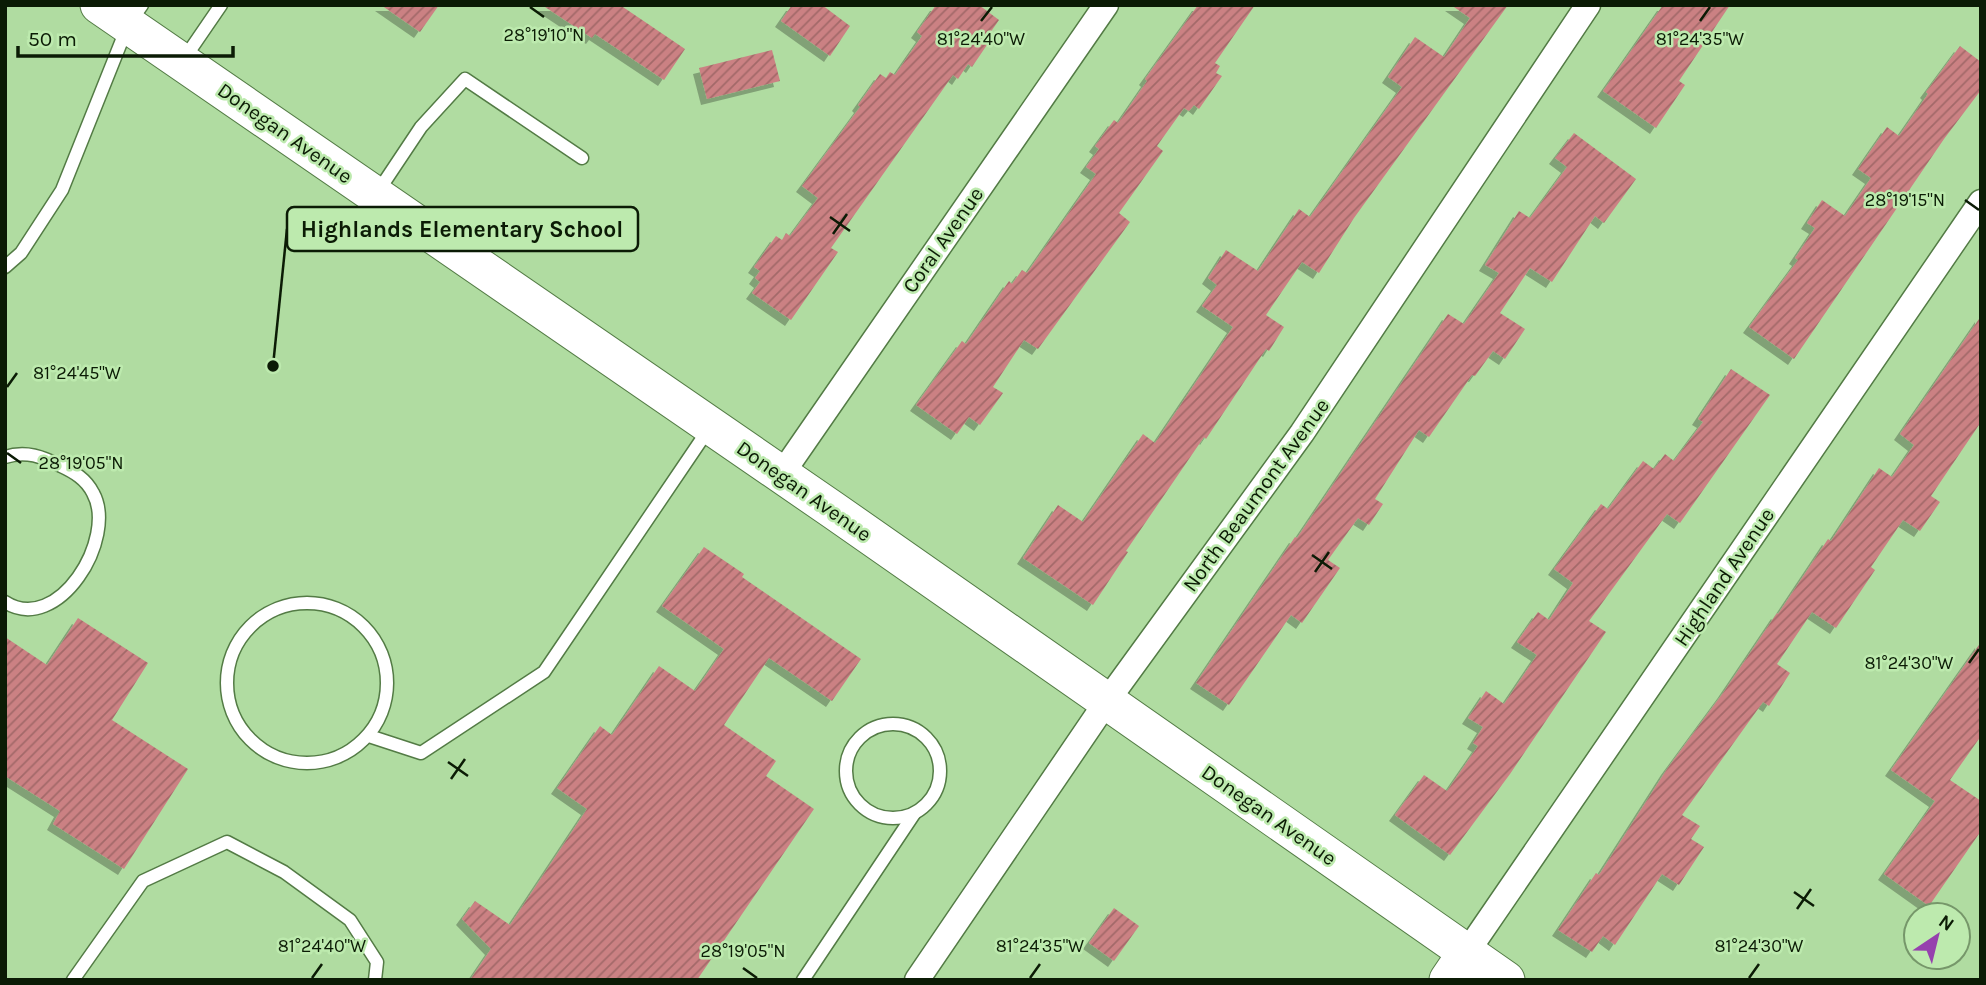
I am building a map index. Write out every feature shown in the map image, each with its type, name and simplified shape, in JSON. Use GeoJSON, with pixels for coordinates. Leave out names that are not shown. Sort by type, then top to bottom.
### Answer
{"type":"FeatureCollection","features":[{"type":"Feature","properties":{"kind":"street","name":"Coral Avenue"},"geometry":{"type":"LineString","coordinates":[[781,475],[1106,5]]}},
{"type":"Feature","properties":{"kind":"street","name":"North Beaumont Avenue"},"geometry":{"type":"LineString","coordinates":[[917,980],[1107,701],[1303,433],[1588,5]]}},
{"type":"Feature","properties":{"kind":"street","name":"Donegan Avenue"},"geometry":{"type":"LineString","coordinates":[[123,12],[182,62],[1107,701],[1457,966],[1506,980]]}},
{"type":"Feature","properties":{"kind":"street","name":"Highland Avenue"},"geometry":{"type":"LineString","coordinates":[[1457,966],[1981,202]]}},
{"type":"Feature","properties":{"kind":"lane"},"geometry":{"type":"LineString","coordinates":[[182,62],[221,5]]}},
{"type":"Feature","properties":{"kind":"lane"},"geometry":{"type":"LineString","coordinates":[[5,267],[21,253],[62,190],[123,12]]}},
{"type":"Feature","properties":{"kind":"lane"},"geometry":{"type":"LineString","coordinates":[[375,195],[421,127],[465,79],[582,158]]}},
{"type":"Feature","properties":{"kind":"lane"},"geometry":{"type":"LineString","coordinates":[[369,736],[421,753],[544,672],[710,427]]}},
{"type":"Feature","properties":{"kind":"lane"},"geometry":{"type":"LineString","coordinates":[[5,457],[39,454],[79,475],[94,494],[100,526],[90,558],[60,598],[38,609],[15,608],[5,602]]}},
{"type":"Feature","properties":{"kind":"lane"},"geometry":{"type":"LineString","coordinates":[[288,606],[325,606],[338,609],[359,622],[375,642],[385,665],[388,690],[382,715],[369,736],[348,753],[321,762],[294,762],[268,753],[247,736],[232,712],[227,685],[231,658],[244,634],[264,615],[288,606]]}},
{"type":"Feature","properties":{"kind":"lane"},"geometry":{"type":"LineString","coordinates":[[803,980],[914,814],[926,805],[935,793],[940,779],[936,750],[927,738],[915,729],[886,723],[871,729],[858,739],[849,752],[846,769],[848,785],[856,799],[868,810],[883,817],[914,814]]}},
{"type":"Feature","properties":{"kind":"lane"},"geometry":{"type":"LineString","coordinates":[[73,980],[144,881],[227,842],[284,872],[350,920],[377,962],[375,980]]}},
{"type":"Feature","properties":{"kind":"building"},"geometry":{"type":"Polygon","coordinates":[[[381,5],[439,5],[420,32],[381,5]]]}},
{"type":"Feature","properties":{"kind":"building"},"geometry":{"type":"Polygon","coordinates":[[[542,5],[620,5],[685,49],[664,80],[595,34],[592,38],[542,5]]]}},
{"type":"Feature","properties":{"kind":"building"},"geometry":{"type":"Polygon","coordinates":[[[792,5],[822,5],[850,26],[830,56],[781,21],[792,5]]]}},
{"type":"Feature","properties":{"kind":"building"},"geometry":{"type":"Polygon","coordinates":[[[936,5],[979,5],[999,20],[990,33],[993,36],[972,67],[968,64],[958,79],[953,75],[831,248],[838,252],[791,320],[752,293],[760,282],[755,278],[760,271],[754,267],[776,236],[782,240],[786,233],[790,236],[818,198],[802,186],[860,107],[858,105],[880,74],[886,78],[890,72],[895,75],[922,36],[917,32],[936,5]]]}},
{"type":"Feature","properties":{"kind":"building"},"geometry":{"type":"Polygon","coordinates":[[[1198,5],[1255,5],[1215,63],[1220,66],[1216,73],[1222,76],[1199,109],[1194,105],[1189,111],[1184,108],[1157,146],[1163,151],[1119,213],[1130,222],[1038,349],[1024,340],[993,387],[1003,393],[980,425],[969,417],[957,434],[916,405],[962,341],[966,344],[1009,281],[1012,284],[1022,270],[1027,273],[1096,174],[1086,167],[1099,149],[1095,146],[1114,120],[1118,123],[1147,81],[1145,79],[1198,5]]]}},
{"type":"Feature","properties":{"kind":"building"},"geometry":{"type":"Polygon","coordinates":[[[1451,5],[1508,5],[1354,218],[1319,273],[1302,262],[1266,315],[1284,327],[1269,351],[1266,349],[1206,439],[1204,437],[1126,551],[1128,552],[1093,605],[1023,558],[1058,505],[1083,522],[1143,434],[1155,443],[1233,327],[1202,306],[1217,285],[1208,278],[1226,250],[1258,271],[1299,209],[1310,217],[1402,87],[1388,77],[1415,37],[1444,57],[1470,18],[1451,5]]]}},
{"type":"Feature","properties":{"kind":"building"},"geometry":{"type":"Polygon","coordinates":[[[1663,5],[1730,5],[1679,81],[1685,85],[1656,128],[1603,91],[1663,5]]]}},
{"type":"Feature","properties":{"kind":"building"},"geometry":{"type":"Polygon","coordinates":[[[1960,46],[1981,62],[1981,90],[1944,139],[1794,359],[1749,327],[1798,260],[1795,258],[1815,228],[1807,223],[1822,200],[1845,216],[1871,178],[1858,169],[1887,127],[1899,136],[1928,94],[1926,92],[1960,46]]]}},
{"type":"Feature","properties":{"kind":"building"},"geometry":{"type":"Polygon","coordinates":[[[772,50],[780,81],[707,99],[699,68],[772,50]]]}},
{"type":"Feature","properties":{"kind":"building"},"geometry":{"type":"Polygon","coordinates":[[[1574,133],[1636,179],[1604,223],[1595,216],[1552,282],[1530,268],[1500,313],[1525,329],[1505,359],[1493,351],[1475,376],[1472,375],[1429,437],[1419,430],[1375,499],[1383,504],[1369,525],[1358,518],[1328,560],[1340,568],[1302,623],[1291,615],[1229,705],[1196,683],[1448,314],[1464,324],[1499,273],[1485,265],[1519,211],[1530,218],[1567,167],[1555,158],[1574,133]]]}},
{"type":"Feature","properties":{"kind":"building"},"geometry":{"type":"Polygon","coordinates":[[[1981,316],[1981,422],[1931,496],[1940,502],[1920,531],[1903,520],[1871,567],[1875,570],[1836,628],[1812,612],[1777,664],[1790,673],[1769,706],[1763,702],[1682,815],[1700,826],[1691,839],[1704,847],[1679,885],[1662,874],[1615,945],[1603,936],[1592,952],[1558,930],[1596,873],[1599,875],[1667,769],[1723,693],[1828,539],[1831,541],[1879,468],[1892,477],[1914,445],[1900,434],[1981,316]]]}},
{"type":"Feature","properties":{"kind":"building"},"geometry":{"type":"Polygon","coordinates":[[[1731,369],[1770,395],[1680,523],[1667,514],[1589,621],[1606,632],[1510,774],[1450,855],[1395,815],[1424,775],[1447,791],[1478,746],[1473,743],[1483,727],[1468,718],[1486,691],[1504,704],[1537,655],[1517,642],[1538,612],[1549,620],[1573,583],[1554,569],[1601,504],[1608,509],[1643,461],[1654,469],[1665,454],[1674,461],[1703,422],[1698,419],[1731,369]]]}},
{"type":"Feature","properties":{"kind":"building"},"geometry":{"type":"Polygon","coordinates":[[[704,547],[744,574],[742,577],[861,659],[832,701],[769,658],[724,725],[776,761],[766,776],[814,809],[697,980],[470,980],[491,949],[462,919],[475,901],[510,925],[587,809],[557,788],[600,726],[612,735],[659,666],[695,691],[724,649],[662,606],[704,547]]]}},
{"type":"Feature","properties":{"kind":"building"},"geometry":{"type":"Polygon","coordinates":[[[78,618],[148,663],[112,720],[188,769],[124,869],[53,824],[60,811],[5,776],[5,637],[47,665],[78,618]]]}},
{"type":"Feature","properties":{"kind":"building"},"geometry":{"type":"Polygon","coordinates":[[[1981,642],[1981,736],[1950,780],[1981,801],[1981,831],[1932,901],[1922,901],[1884,874],[1935,801],[1891,770],[1981,642]]]}},
{"type":"Feature","properties":{"kind":"building"},"geometry":{"type":"Polygon","coordinates":[[[1114,908],[1139,926],[1114,961],[1089,943],[1114,908]]]}},
{"type":"Feature","properties":{"kind":"place","name":"Highlands Elementary School"},"geometry":{"type":"Point","coordinates":[273,366]}}]}
